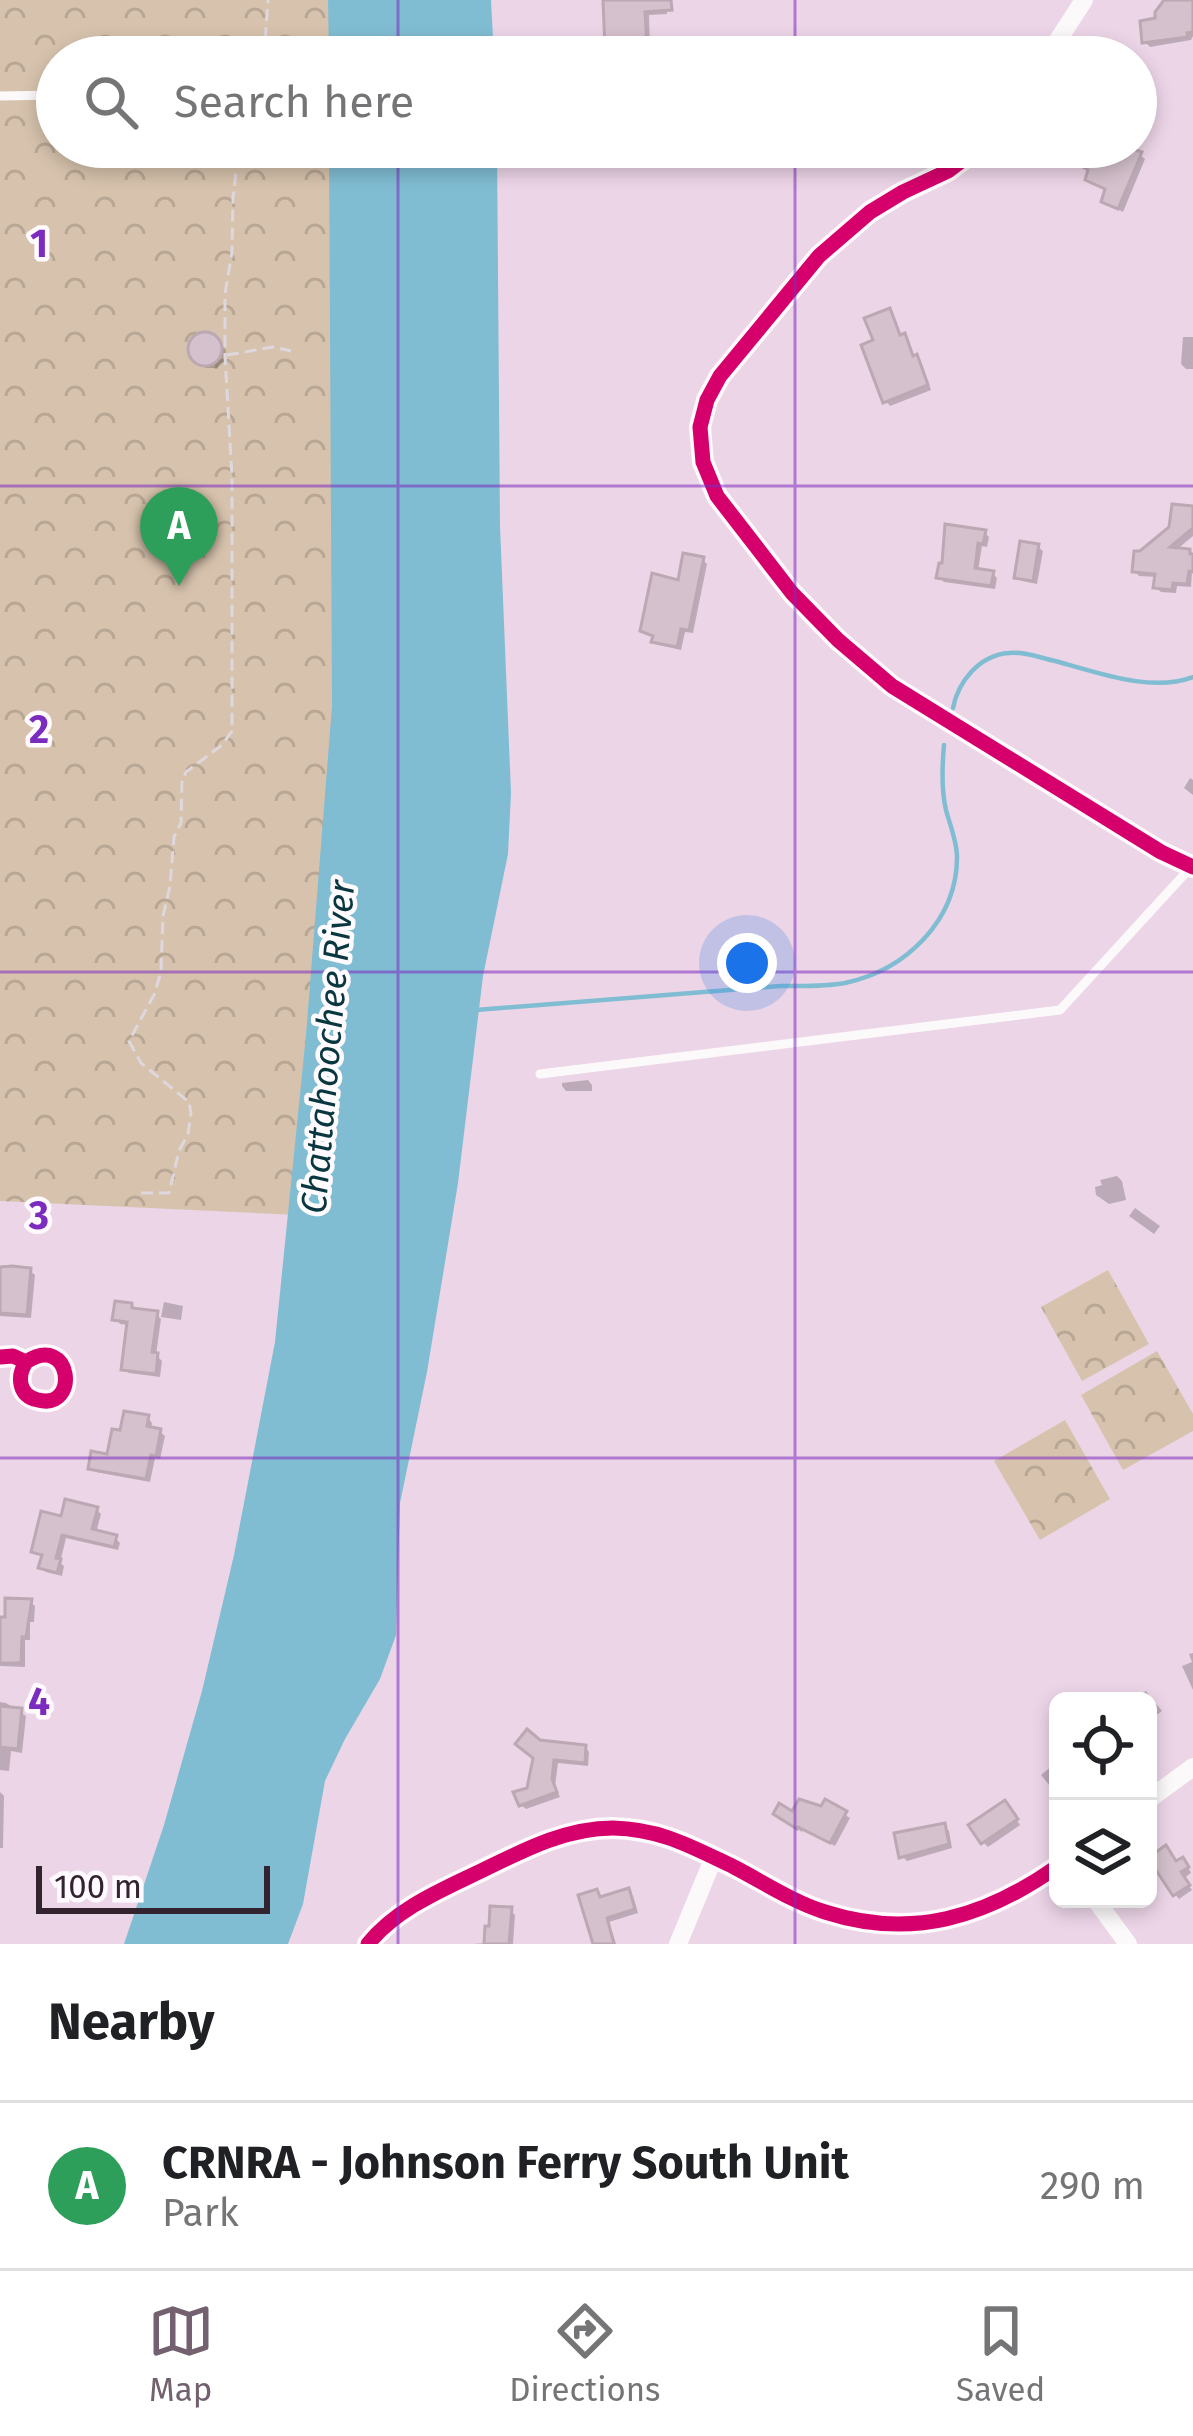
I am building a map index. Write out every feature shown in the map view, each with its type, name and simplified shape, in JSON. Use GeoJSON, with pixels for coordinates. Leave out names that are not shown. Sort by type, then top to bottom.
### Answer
{"type":"FeatureCollection","features":[{"type":"Feature","properties":{"kind":"street"},"geometry":{"type":"LineString","coordinates":[[1059,36],[1084,0]]}},
{"type":"Feature","properties":{"kind":"street"},"geometry":{"type":"LineString","coordinates":[[952,168],[870,212],[819,256],[720,376],[700,428],[703,462],[717,496],[792,593],[892,686],[1193,867]]}},
{"type":"Feature","properties":{"kind":"street"},"geometry":{"type":"LineString","coordinates":[[0,1357],[26,1362]]}},
{"type":"Feature","properties":{"kind":"street"},"geometry":{"type":"LineString","coordinates":[[1157,1793],[1193,1767]]}},
{"type":"Feature","properties":{"kind":"street"},"geometry":{"type":"LineString","coordinates":[[368,1944],[424,1899],[535,1845],[610,1828],[650,1831],[685,1842],[820,1911],[860,1921],[946,1920],[986,1909],[1049,1872]]}},
{"type":"Feature","properties":{"kind":"street"},"geometry":{"type":"LineString","coordinates":[[678,1944],[713,1857]]}},
{"type":"Feature","properties":{"kind":"street"},"geometry":{"type":"LineString","coordinates":[[1102,1908],[1128,1944]]}},
{"type":"Feature","properties":{"kind":"lane"},"geometry":{"type":"LineString","coordinates":[[0,96],[36,95]]}},
{"type":"Feature","properties":{"kind":"lane"},"geometry":{"type":"LineString","coordinates":[[540,1074],[1060,1010],[1193,867]]}},
{"type":"Feature","properties":{"kind":"path"},"geometry":{"type":"LineString","coordinates":[[265,36],[268,0]]}},
{"type":"Feature","properties":{"kind":"path"},"geometry":{"type":"LineString","coordinates":[[141,1193],[169,1193],[191,1113],[189,1102],[141,1063],[129,1040],[155,993],[161,971],[174,837],[181,823],[182,781],[232,730],[232,478],[225,294],[236,168]]}},
{"type":"Feature","properties":{"kind":"path"},"geometry":{"type":"LineString","coordinates":[[225,356],[273,347],[291,351]]}},
{"type":"Feature","properties":{"kind":"green space"},"geometry":{"type":"Polygon","coordinates":[[[0,0],[363,0],[364,36],[36,36],[36,168],[364,168],[365,285],[299,1215],[0,1201],[0,0]]]}},
{"type":"Feature","properties":{"kind":"green space"},"geometry":{"type":"Polygon","coordinates":[[[1108,1270],[1149,1344],[1082,1381],[1041,1307],[1108,1270]]]}},
{"type":"Feature","properties":{"kind":"green space"},"geometry":{"type":"Polygon","coordinates":[[[1157,1351],[1193,1414],[1193,1431],[1123,1470],[1081,1395],[1157,1351]]]}},
{"type":"Feature","properties":{"kind":"green space"},"geometry":{"type":"Polygon","coordinates":[[[1065,1420],[1110,1499],[1040,1540],[994,1461],[1065,1420]]]}},
{"type":"Feature","properties":{"kind":"water"},"geometry":{"type":"Polygon","coordinates":[[[328,0],[491,0],[493,36],[329,36],[328,0]]]}},
{"type":"Feature","properties":{"kind":"water","name":"Chattahoochee River"},"geometry":{"type":"Polygon","coordinates":[[[329,168],[497,168],[500,526],[511,793],[508,854],[483,976],[458,1183],[427,1372],[400,1503],[396,1635],[380,1679],[325,1781],[303,1904],[288,1944],[124,1944],[202,1691],[275,1342],[332,706],[329,168]]]}},
{"type":"Feature","properties":{"kind":"building"},"geometry":{"type":"Polygon","coordinates":[[[603,0],[671,0],[672,10],[645,12],[646,36],[604,36],[603,0]]]}},
{"type":"Feature","properties":{"kind":"building"},"geometry":{"type":"Polygon","coordinates":[[[1164,0],[1193,0],[1193,32],[1188,37],[1157,41],[1157,36],[1141,36],[1140,21],[1155,18],[1164,0]]]}},
{"type":"Feature","properties":{"kind":"building"},"geometry":{"type":"Polygon","coordinates":[[[1085,168],[1135,168],[1118,209],[1101,202],[1105,189],[1085,180],[1085,168]]]}},
{"type":"Feature","properties":{"kind":"building"},"geometry":{"type":"Polygon","coordinates":[[[890,308],[900,335],[905,333],[913,356],[917,354],[928,385],[883,403],[861,345],[873,340],[864,318],[890,308]]]}},
{"type":"Feature","properties":{"kind":"building"},"geometry":{"type":"Polygon","coordinates":[[[205,332],[217,337],[222,349],[217,361],[205,366],[193,361],[188,349],[193,337],[205,332]]]}},
{"type":"Feature","properties":{"kind":"building"},"geometry":{"type":"Polygon","coordinates":[[[1172,504],[1193,506],[1193,528],[1170,547],[1190,549],[1193,572],[1189,571],[1187,584],[1173,583],[1172,590],[1153,588],[1155,574],[1132,572],[1134,551],[1169,527],[1172,504]]]}},
{"type":"Feature","properties":{"kind":"building"},"geometry":{"type":"Polygon","coordinates":[[[945,524],[986,530],[983,544],[978,543],[975,568],[994,571],[991,586],[936,578],[945,524]]]}},
{"type":"Feature","properties":{"kind":"building"},"geometry":{"type":"Polygon","coordinates":[[[1020,541],[1039,544],[1033,581],[1014,578],[1020,541]]]}},
{"type":"Feature","properties":{"kind":"building"},"geometry":{"type":"Polygon","coordinates":[[[683,553],[704,557],[689,630],[681,629],[677,647],[651,642],[653,636],[640,631],[652,573],[678,580],[683,553]]]}},
{"type":"Feature","properties":{"kind":"building"},"geometry":{"type":"Polygon","coordinates":[[[0,1267],[31,1268],[27,1315],[0,1313],[0,1267]]]}},
{"type":"Feature","properties":{"kind":"building"},"geometry":{"type":"Polygon","coordinates":[[[115,1301],[158,1311],[152,1352],[158,1353],[156,1374],[121,1370],[127,1322],[112,1320],[115,1301]]]}},
{"type":"Feature","properties":{"kind":"building"},"geometry":{"type":"Polygon","coordinates":[[[124,1411],[149,1415],[147,1426],[161,1429],[146,1479],[88,1469],[91,1451],[107,1454],[112,1429],[120,1430],[124,1411]]]}},
{"type":"Feature","properties":{"kind":"building"},"geometry":{"type":"Polygon","coordinates":[[[65,1499],[98,1507],[92,1529],[117,1535],[114,1547],[62,1535],[57,1573],[38,1568],[42,1555],[31,1552],[41,1511],[61,1516],[65,1499]]]}},
{"type":"Feature","properties":{"kind":"building"},"geometry":{"type":"Polygon","coordinates":[[[5,1598],[32,1599],[21,1663],[0,1663],[5,1598]]]}},
{"type":"Feature","properties":{"kind":"building"},"geometry":{"type":"Polygon","coordinates":[[[0,1706],[22,1708],[18,1749],[0,1747],[0,1706]]]}},
{"type":"Feature","properties":{"kind":"building"},"geometry":{"type":"Polygon","coordinates":[[[527,1729],[540,1740],[586,1745],[585,1763],[554,1760],[552,1779],[557,1792],[519,1806],[513,1792],[527,1788],[533,1758],[515,1744],[527,1729]]]}},
{"type":"Feature","properties":{"kind":"building"},"geometry":{"type":"Polygon","coordinates":[[[799,1799],[821,1806],[825,1799],[847,1811],[830,1843],[773,1814],[779,1803],[792,1811],[799,1799]]]}},
{"type":"Feature","properties":{"kind":"building"},"geometry":{"type":"Polygon","coordinates":[[[1005,1800],[1018,1819],[981,1844],[968,1825],[1005,1800]]]}},
{"type":"Feature","properties":{"kind":"building"},"geometry":{"type":"Polygon","coordinates":[[[945,1823],[949,1844],[899,1858],[894,1833],[945,1823]]]}},
{"type":"Feature","properties":{"kind":"building"},"geometry":{"type":"Polygon","coordinates":[[[1166,1845],[1176,1861],[1183,1857],[1189,1867],[1181,1872],[1190,1885],[1173,1896],[1157,1872],[1157,1852],[1166,1845]]]}},
{"type":"Feature","properties":{"kind":"building"},"geometry":{"type":"Polygon","coordinates":[[[629,1888],[635,1909],[607,1918],[614,1944],[593,1944],[578,1895],[597,1889],[600,1897],[629,1888]]]}},
{"type":"Feature","properties":{"kind":"building"},"geometry":{"type":"Polygon","coordinates":[[[490,1906],[512,1907],[509,1944],[484,1944],[490,1906]]]}},
{"type":"Feature","properties":{"kind":"waterway"},"geometry":{"type":"LineString","coordinates":[[953,708],[972,672],[988,659],[1009,653],[1142,682],[1193,677]]}},
{"type":"Feature","properties":{"kind":"waterway"},"geometry":{"type":"LineString","coordinates":[[476,1010],[829,985],[888,967],[908,954],[938,921],[955,879],[956,849],[943,794],[944,745]]}},
{"type":"Feature","properties":{"kind":"cycle path"},"geometry":{"type":"LineString","coordinates":[[952,168],[870,212],[819,256],[720,376],[700,427],[703,462],[717,496],[792,593],[892,686],[1161,852],[1193,867]]}},
{"type":"Feature","properties":{"kind":"cycle path"},"geometry":{"type":"LineString","coordinates":[[0,1357],[26,1362],[41,1355],[53,1357],[65,1374],[60,1394],[51,1400],[26,1394],[21,1379],[26,1362]]}},
{"type":"Feature","properties":{"kind":"cycle path"},"geometry":{"type":"LineString","coordinates":[[368,1944],[392,1920],[436,1893],[546,1842],[596,1829],[630,1829],[661,1836],[813,1908],[888,1924],[947,1919],[976,1910],[1049,1872]]}},
{"type":"Feature","properties":{"kind":"place","name":"CRNRA - Johnson Ferry South Unit"},"geometry":{"type":"Point","coordinates":[179,586]}}]}
